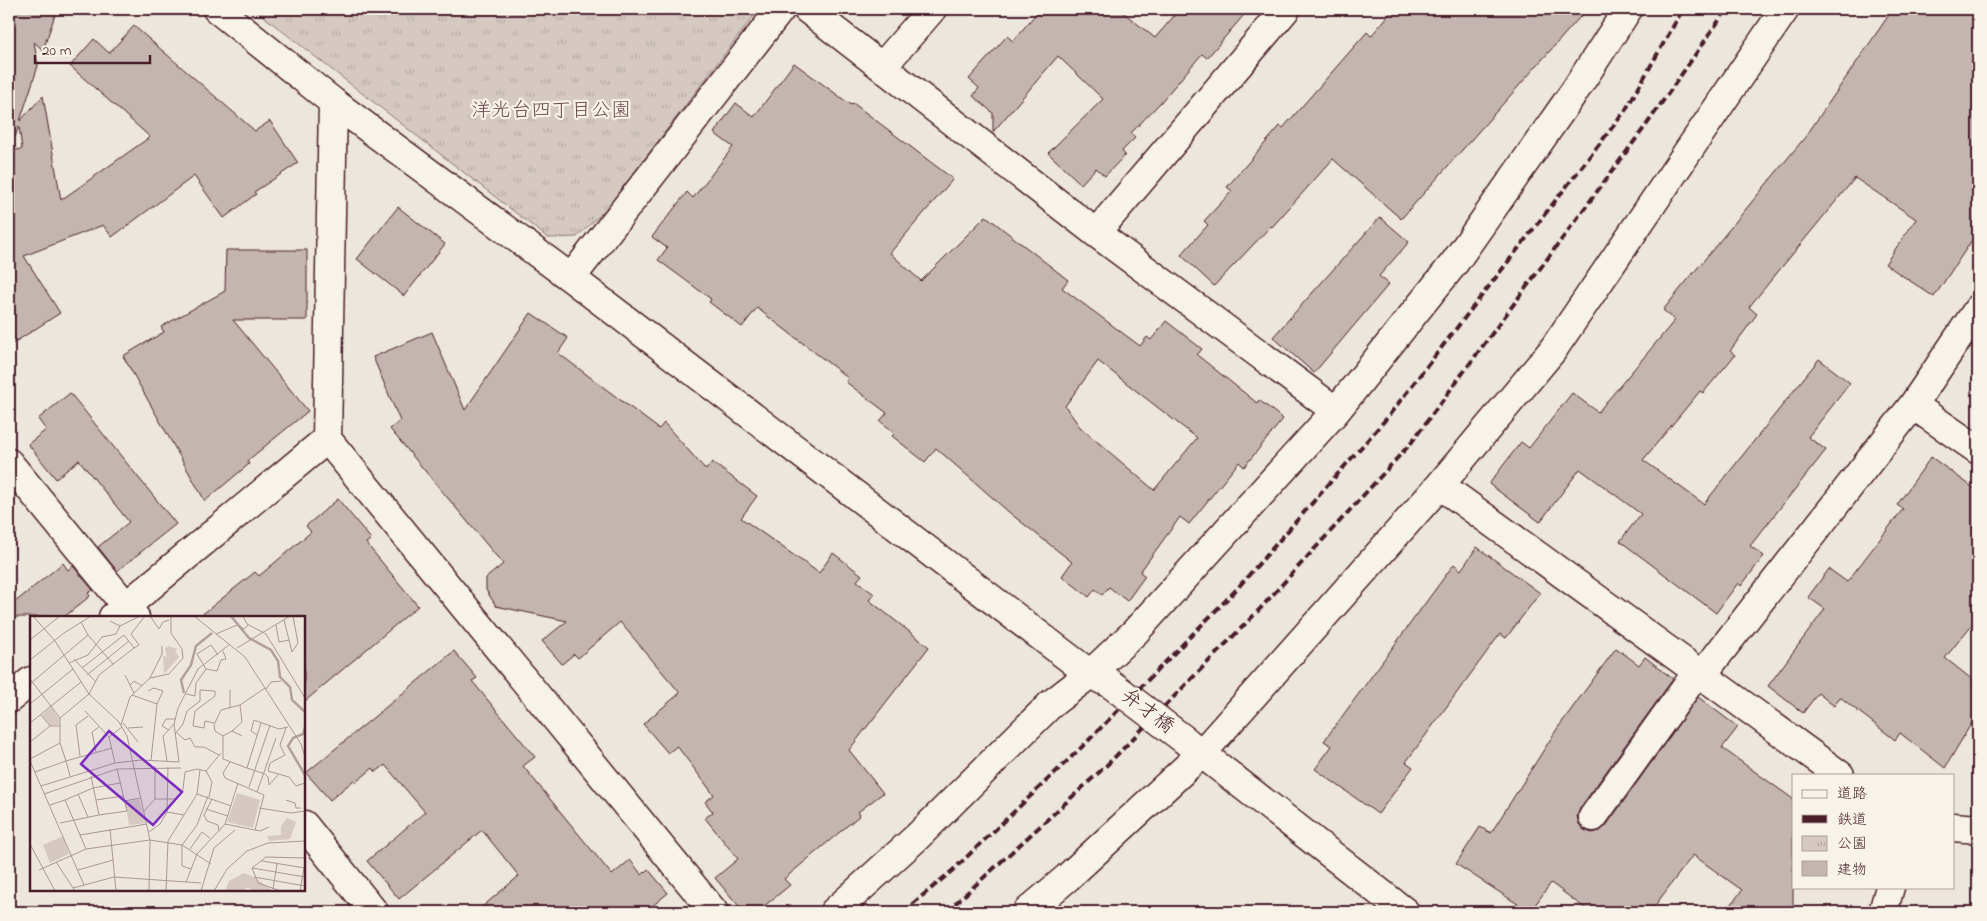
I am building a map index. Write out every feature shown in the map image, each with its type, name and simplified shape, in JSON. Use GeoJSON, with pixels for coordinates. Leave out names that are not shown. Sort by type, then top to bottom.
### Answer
{"type":"FeatureCollection","features":[{"type":"Feature","properties":{"kind":"street","name":"弁才橋"},"geometry":{"type":"LineString","coordinates":[[217,9],[333,102],[571,278],[1193,747],[1405,912]]}},
{"type":"Feature","properties":{"kind":"street"},"geometry":{"type":"LineString","coordinates":[[571,278],[780,9]]}},
{"type":"Feature","properties":{"kind":"street"},"geometry":{"type":"LineString","coordinates":[[806,9],[1096,233],[1336,411]]}},
{"type":"Feature","properties":{"kind":"street"},"geometry":{"type":"LineString","coordinates":[[882,68],[932,9]]}},
{"type":"Feature","properties":{"kind":"street"},"geometry":{"type":"LineString","coordinates":[[1096,233],[1286,9]]}},
{"type":"Feature","properties":{"kind":"street"},"geometry":{"type":"LineString","coordinates":[[834,912],[917,837],[1051,704],[1099,678],[1135,632],[1336,411],[1455,262],[1574,92],[1628,9]]}},
{"type":"Feature","properties":{"kind":"street"},"geometry":{"type":"LineString","coordinates":[[1026,912],[1068,877],[1440,485],[1552,351],[1785,9]]}},
{"type":"Feature","properties":{"kind":"street"},"geometry":{"type":"LineString","coordinates":[[333,102],[327,439],[714,912]]}},
{"type":"Feature","properties":{"kind":"street"},"geometry":{"type":"LineString","coordinates":[[1593,817],[1700,673],[1913,405],[1978,309]]}},
{"type":"Feature","properties":{"kind":"street"},"geometry":{"type":"LineString","coordinates":[[1913,405],[1978,450]]}},
{"type":"Feature","properties":{"kind":"street"},"geometry":{"type":"LineString","coordinates":[[9,463],[125,614],[327,439]]}},
{"type":"Feature","properties":{"kind":"street"},"geometry":{"type":"LineString","coordinates":[[1440,485],[1839,774]]}},
{"type":"Feature","properties":{"kind":"street"},"geometry":{"type":"LineString","coordinates":[[9,699],[30,682]]}},
{"type":"Feature","properties":{"kind":"street"},"geometry":{"type":"LineString","coordinates":[[305,826],[374,912]]}},
{"type":"Feature","properties":{"kind":"street"},"geometry":{"type":"LineString","coordinates":[[1954,826],[1978,829]]}},
{"type":"Feature","properties":{"kind":"street"},"geometry":{"type":"LineString","coordinates":[[1883,912],[1890,888]]}},
{"type":"Feature","properties":{"kind":"green space","name":"洋光台四丁目公園"},"geometry":{"type":"Polygon","coordinates":[[[254,9],[759,9],[607,208],[577,237],[548,238],[254,9]]]}},
{"type":"Feature","properties":{"kind":"building"},"geometry":{"type":"Polygon","coordinates":[[[9,9],[57,9],[43,50],[34,42],[38,66],[20,121],[43,96],[61,200],[150,137],[70,66],[94,39],[109,53],[134,26],[255,131],[270,121],[298,163],[254,192],[256,194],[224,218],[194,176],[112,237],[103,225],[24,256],[60,313],[9,346],[9,151],[22,149],[19,126],[15,137],[9,136],[9,9]]]}},
{"type":"Feature","properties":{"kind":"building"},"geometry":{"type":"Polygon","coordinates":[[[1040,9],[1119,9],[1155,38],[1180,9],[1249,9],[1207,58],[1202,54],[1160,103],[1131,133],[1135,138],[1122,151],[1125,155],[1105,176],[1096,168],[1081,184],[1048,153],[1103,99],[1058,56],[993,132],[993,113],[973,96],[979,88],[969,79],[1007,36],[1013,41],[1040,9]]]}},
{"type":"Feature","properties":{"kind":"building"},"geometry":{"type":"Polygon","coordinates":[[[1394,9],[1587,9],[1401,219],[1333,159],[1272,227],[1214,286],[1181,255],[1208,225],[1204,221],[1232,191],[1227,187],[1280,126],[1283,128],[1367,32],[1371,36],[1394,9]]]}},
{"type":"Feature","properties":{"kind":"building"},"geometry":{"type":"Polygon","coordinates":[[[1893,9],[1978,9],[1978,231],[1934,297],[1885,264],[1916,219],[1855,178],[1749,307],[1757,314],[1730,351],[1735,355],[1703,393],[1700,391],[1643,460],[1704,504],[1819,359],[1850,383],[1808,437],[1826,450],[1750,546],[1764,556],[1741,586],[1738,583],[1716,613],[1620,541],[1641,514],[1580,469],[1540,522],[1489,484],[1521,442],[1529,448],[1572,393],[1598,412],[1675,320],[1663,310],[1806,136],[1893,9]]]}},
{"type":"Feature","properties":{"kind":"building"},"geometry":{"type":"Polygon","coordinates":[[[794,63],[851,105],[853,103],[953,179],[890,253],[921,281],[986,216],[1068,280],[1062,288],[1140,346],[1147,337],[1151,340],[1166,321],[1202,349],[1197,355],[1257,403],[1259,400],[1283,419],[1244,467],[1239,462],[1189,524],[1180,517],[1140,572],[1145,576],[1127,601],[1109,587],[1102,595],[1095,589],[1089,597],[1062,576],[1072,562],[1011,514],[936,448],[925,462],[892,436],[895,433],[880,421],[887,413],[846,382],[848,378],[757,308],[742,327],[709,302],[711,299],[658,260],[667,248],[652,237],[687,192],[693,198],[733,147],[714,133],[736,103],[754,117],[794,63]],[[1098,361],[1065,406],[1080,427],[1154,490],[1197,438],[1098,361]]]}},
{"type":"Feature","properties":{"kind":"building"},"geometry":{"type":"Polygon","coordinates":[[[398,207],[445,244],[404,296],[357,259],[398,207]]]}},
{"type":"Feature","properties":{"kind":"building"},"geometry":{"type":"Polygon","coordinates":[[[1380,217],[1409,242],[1379,276],[1389,284],[1314,373],[1273,337],[1380,217]]]}},
{"type":"Feature","properties":{"kind":"building"},"geometry":{"type":"Polygon","coordinates":[[[226,250],[307,250],[307,320],[233,320],[308,411],[247,461],[249,464],[205,501],[123,356],[164,332],[161,327],[225,291],[226,250]]]}},
{"type":"Feature","properties":{"kind":"building"},"geometry":{"type":"Polygon","coordinates":[[[531,313],[568,338],[558,353],[659,429],[664,423],[706,470],[712,462],[757,496],[741,518],[819,573],[833,553],[862,575],[857,581],[874,594],[869,600],[929,647],[849,750],[883,793],[858,812],[860,815],[784,879],[790,885],[757,912],[744,912],[715,878],[738,859],[705,818],[713,812],[705,802],[714,795],[677,746],[668,753],[643,724],[680,693],[620,622],[578,658],[574,654],[562,664],[542,641],[567,621],[496,606],[486,590],[486,578],[503,564],[390,429],[400,421],[373,357],[432,332],[465,410],[531,313]]]}},
{"type":"Feature","properties":{"kind":"building"},"geometry":{"type":"Polygon","coordinates":[[[70,393],[176,524],[117,571],[98,547],[129,522],[79,460],[56,479],[28,444],[46,430],[38,419],[70,393]]]}},
{"type":"Feature","properties":{"kind":"building"},"geometry":{"type":"Polygon","coordinates":[[[1931,457],[1978,491],[1978,617],[1945,658],[1978,684],[1978,712],[1945,768],[1900,733],[1895,740],[1840,697],[1834,706],[1818,693],[1803,713],[1768,686],[1825,609],[1808,597],[1829,569],[1847,582],[1903,509],[1897,505],[1931,457]]]}},
{"type":"Feature","properties":{"kind":"building"},"geometry":{"type":"Polygon","coordinates":[[[338,499],[371,539],[366,543],[418,606],[305,701],[305,616],[200,616],[255,572],[259,576],[311,532],[306,526],[338,499]]]}},
{"type":"Feature","properties":{"kind":"building"},"geometry":{"type":"Polygon","coordinates":[[[1477,547],[1540,593],[1506,638],[1500,634],[1406,762],[1413,767],[1378,814],[1315,769],[1332,746],[1324,741],[1454,564],[1461,570],[1477,547]]]}},
{"type":"Feature","properties":{"kind":"building"},"geometry":{"type":"Polygon","coordinates":[[[63,563],[68,570],[73,566],[93,590],[88,593],[90,596],[65,616],[9,617],[9,607],[63,563]]]}},
{"type":"Feature","properties":{"kind":"building"},"geometry":{"type":"Polygon","coordinates":[[[1616,648],[1639,665],[1645,657],[1673,679],[1580,808],[1577,816],[1579,824],[1584,830],[1592,833],[1600,831],[1606,826],[1698,697],[1738,727],[1722,748],[1792,798],[1793,912],[1726,912],[1742,890],[1693,855],[1650,912],[1590,912],[1551,883],[1530,912],[1456,864],[1480,827],[1491,833],[1557,729],[1616,648]]]}},
{"type":"Feature","properties":{"kind":"building"},"geometry":{"type":"Polygon","coordinates":[[[454,651],[477,678],[472,681],[535,757],[523,766],[612,875],[630,860],[642,875],[648,869],[668,893],[645,912],[476,912],[519,876],[482,830],[399,899],[367,861],[425,812],[385,765],[376,772],[373,768],[356,782],[354,780],[330,800],[306,773],[454,651]]]}},
{"type":"Feature","properties":{"kind":"railway"},"geometry":{"type":"LineString","coordinates":[[903,912],[953,870],[1085,744],[1234,592],[1386,419],[1625,111],[1683,9]]}},
{"type":"Feature","properties":{"kind":"railway"},"geometry":{"type":"LineString","coordinates":[[946,912],[1106,766],[1258,611],[1411,443],[1647,124],[1727,9]]}}]}
